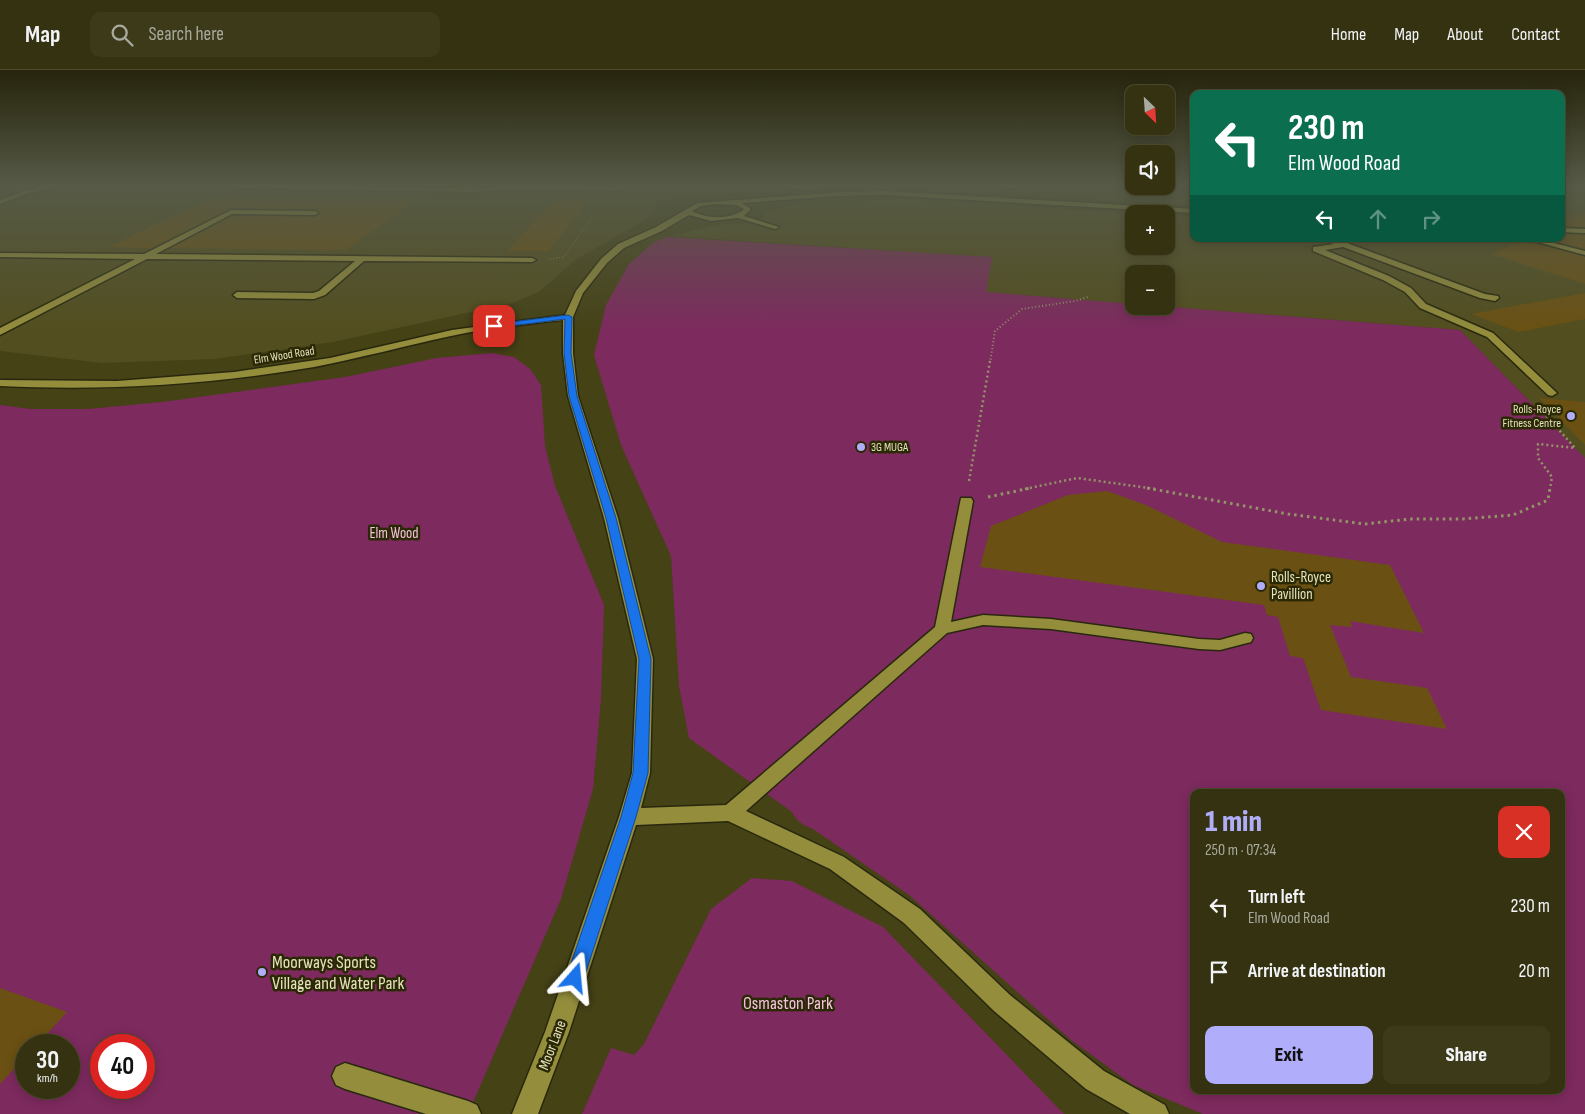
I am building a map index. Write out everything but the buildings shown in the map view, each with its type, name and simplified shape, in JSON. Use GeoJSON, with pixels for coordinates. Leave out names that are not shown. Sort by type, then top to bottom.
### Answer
{"type":"FeatureCollection","features":[{"type":"Feature","properties":{"kind":"street"},"geometry":{"type":"LineString","coordinates":[[0,332],[190,234]]}},
{"type":"Feature","properties":{"kind":"street","name":"Moor Lane"},"geometry":{"type":"LineString","coordinates":[[525,1114],[557,1032],[629,817],[641,773],[645,659],[611,518],[573,396],[568,353],[568,317],[579,293],[604,261],[621,246],[649,234]]}},
{"type":"Feature","properties":{"kind":"street"},"geometry":{"type":"LineString","coordinates":[[1335,242],[1483,296],[1495,298]]}},
{"type":"Feature","properties":{"kind":"street"},"geometry":{"type":"LineString","coordinates":[[1546,242],[1585,253]]}},
{"type":"Feature","properties":{"kind":"street"},"geometry":{"type":"LineString","coordinates":[[1556,244],[1585,244]]}},
{"type":"Feature","properties":{"kind":"street"},"geometry":{"type":"LineString","coordinates":[[1344,245],[1316,249],[1386,278],[1408,290],[1423,306],[1490,334],[1552,393]]}},
{"type":"Feature","properties":{"kind":"street"},"geometry":{"type":"LineString","coordinates":[[0,255],[532,260]]}},
{"type":"Feature","properties":{"kind":"street"},"geometry":{"type":"LineString","coordinates":[[237,295],[314,296],[322,293],[363,258]]}},
{"type":"Feature","properties":{"kind":"street","name":"Elm Wood Road"},"geometry":{"type":"LineString","coordinates":[[0,383],[49,386],[127,384],[251,373],[369,353],[481,328],[568,317]]}},
{"type":"Feature","properties":{"kind":"street"},"geometry":{"type":"LineString","coordinates":[[942,629],[966,502]]}},
{"type":"Feature","properties":{"kind":"street"},"geometry":{"type":"LineString","coordinates":[[730,813],[942,629],[983,620],[1051,624],[1199,644],[1220,645],[1245,638]]}},
{"type":"Feature","properties":{"kind":"street"},"geometry":{"type":"LineString","coordinates":[[629,817],[730,813],[837,863],[912,916],[1002,1003],[1095,1080],[1156,1114]]}},
{"type":"Feature","properties":{"kind":"street"},"geometry":{"type":"LineString","coordinates":[[345,1076],[468,1114]]}},
{"type":"Feature","properties":{"kind":"path"},"geometry":{"type":"LineString","coordinates":[[532,260],[564,257],[580,234]]}},
{"type":"Feature","properties":{"kind":"path"},"geometry":{"type":"LineString","coordinates":[[1088,297],[1075,301],[1022,309],[995,331],[966,502],[1077,478],[1178,492],[1288,514],[1365,524],[1410,519],[1463,519],[1513,515],[1548,500],[1552,477],[1538,458],[1538,444],[1575,448],[1537,405]]}},
{"type":"Feature","properties":{"kind":"shaded area"},"geometry":{"type":"Polygon","coordinates":[[[0,234],[621,234],[574,261],[539,292],[512,303],[333,342],[215,359],[102,363],[0,351],[0,234]]]}},
{"type":"Feature","properties":{"kind":"shaded area"},"geometry":{"type":"Polygon","coordinates":[[[680,234],[1125,234],[1125,255],[1175,255],[1175,234],[1190,234],[1190,242],[1565,242],[1565,239],[1585,239],[1585,458],[1460,330],[1175,307],[1175,265],[1125,265],[1125,303],[985,292],[991,257],[671,236],[680,234]]]}},
{"type":"Feature","properties":{"kind":"green space"},"geometry":{"type":"Polygon","coordinates":[[[667,237],[992,257],[986,292],[1125,303],[1125,315],[1175,315],[1175,307],[1460,330],[1585,458],[1585,1114],[1203,1114],[1133,1085],[1071,1040],[909,895],[813,829],[801,823],[792,812],[689,738],[679,686],[671,556],[621,445],[594,355],[606,305],[629,264],[653,243],[667,237]]]}},
{"type":"Feature","properties":{"kind":"green space","name":"Elm Wood"},"geometry":{"type":"Polygon","coordinates":[[[492,353],[514,357],[530,369],[541,385],[545,446],[555,486],[604,605],[601,699],[593,789],[561,899],[468,1114],[0,1114],[0,405],[31,409],[88,409],[162,402],[345,377],[437,358],[492,353]]]}},
{"type":"Feature","properties":{"kind":"green space","name":"Osmaston Park"},"geometry":{"type":"Polygon","coordinates":[[[752,878],[792,881],[883,927],[1064,1114],[582,1114],[611,1048],[634,1055],[644,1044],[711,909],[752,878]]]}},
{"type":"Feature","properties":{"kind":"place","name":"Rolls-Royce Fitness Centre"},"geometry":{"type":"Point","coordinates":[1571,416]}},
{"type":"Feature","properties":{"kind":"place","name":"3G MUGA"},"geometry":{"type":"Point","coordinates":[861,447]}},
{"type":"Feature","properties":{"kind":"place","name":"Rolls-Royce Pavillion"},"geometry":{"type":"Point","coordinates":[1261,586]}},
{"type":"Feature","properties":{"kind":"place","name":"Moorways Sports Village and Water Park"},"geometry":{"type":"Point","coordinates":[262,972]}},
{"type":"Feature","properties":{"kind":"route"},"geometry":{"type":"LineString","coordinates":[[494,326],[568,317],[568,353],[573,396],[611,518],[645,659],[641,773],[629,817],[575,978]]}}]}
